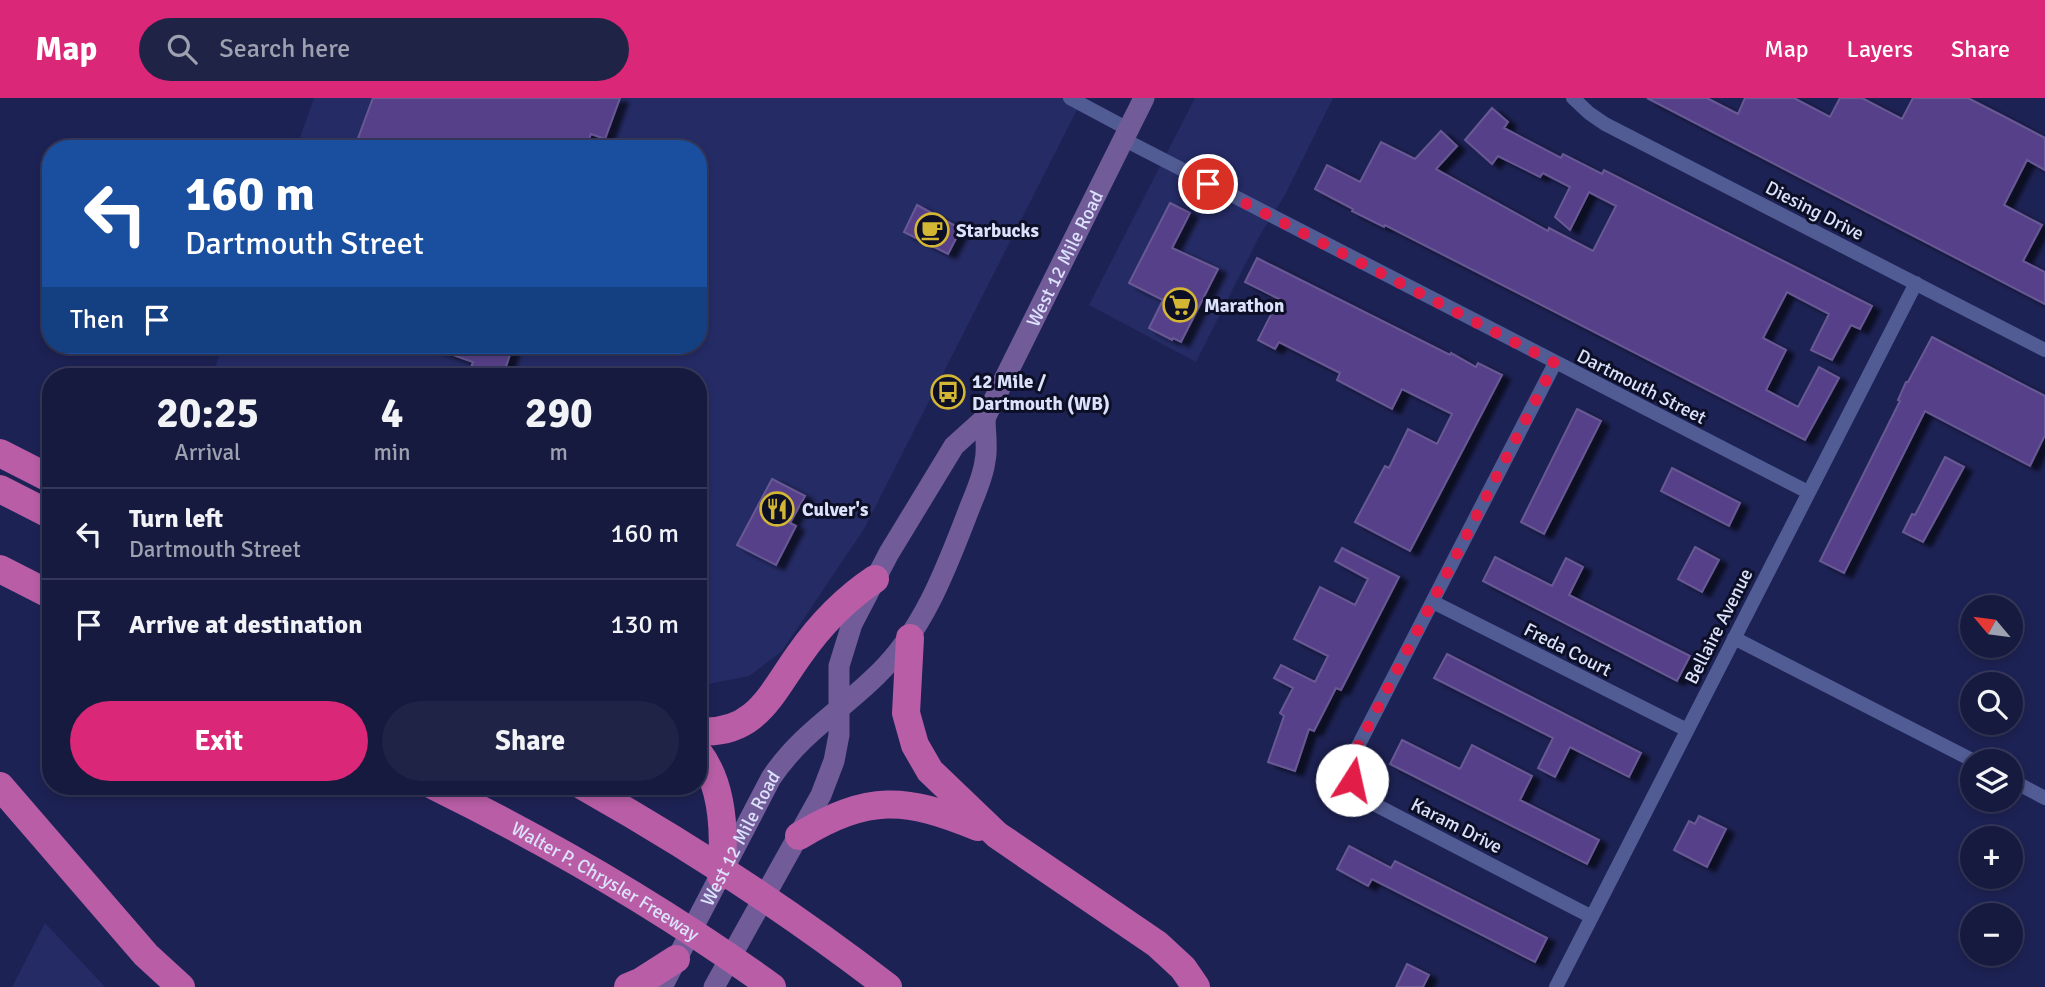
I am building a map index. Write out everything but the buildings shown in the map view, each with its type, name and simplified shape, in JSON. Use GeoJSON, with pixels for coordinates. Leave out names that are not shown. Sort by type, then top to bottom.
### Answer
{"type":"FeatureCollection","features":[{"type":"Feature","properties":{"kind":"highway"},"geometry":{"type":"LineString","coordinates":[[0,453],[42,474]]}},
{"type":"Feature","properties":{"kind":"highway"},"geometry":{"type":"LineString","coordinates":[[9,494],[42,510]]}},
{"type":"Feature","properties":{"kind":"highway"},"geometry":{"type":"LineString","coordinates":[[0,569],[42,591]]}},
{"type":"Feature","properties":{"kind":"highway"},"geometry":{"type":"LineString","coordinates":[[707,731],[725,730],[741,724],[755,713],[770,699],[798,656],[830,617],[875,579]]}},
{"type":"Feature","properties":{"kind":"highway"},"geometry":{"type":"LineString","coordinates":[[910,638],[906,713],[915,745],[930,771],[997,835],[1157,944],[1183,968],[1196,987]]}},
{"type":"Feature","properties":{"kind":"highway"},"geometry":{"type":"LineString","coordinates":[[707,768],[712,777],[720,813],[724,844],[722,876]]}},
{"type":"Feature","properties":{"kind":"highway"},"geometry":{"type":"LineString","coordinates":[[0,786],[146,955],[181,987]]}},
{"type":"Feature","properties":{"kind":"highway","name":"Walter P. Chrysler Freeway"},"geometry":{"type":"LineString","coordinates":[[450,795],[557,850],[629,892],[709,942],[772,987]]}},
{"type":"Feature","properties":{"kind":"highway"},"geometry":{"type":"LineString","coordinates":[[599,795],[662,830],[816,933],[888,987]]}},
{"type":"Feature","properties":{"kind":"highway"},"geometry":{"type":"LineString","coordinates":[[799,836],[832,817],[854,810],[901,803],[932,808],[997,835]]}},
{"type":"Feature","properties":{"kind":"highway"},"geometry":{"type":"LineString","coordinates":[[733,987],[734,949]]}},
{"type":"Feature","properties":{"kind":"highway"},"geometry":{"type":"LineString","coordinates":[[628,987],[676,959]]}},
{"type":"Feature","properties":{"kind":"main road","name":"West 12 Mile Road"},"geometry":{"type":"LineString","coordinates":[[714,987],[821,795],[834,761],[839,706],[839,666],[852,624],[916,504],[954,446],[985,418],[1144,98]]}},
{"type":"Feature","properties":{"kind":"main road","name":"West 12 Mile Road"},"geometry":{"type":"LineString","coordinates":[[662,987],[771,778],[785,757],[799,741],[880,673],[910,638],[946,566],[978,486],[985,461],[985,418]]}},
{"type":"Feature","properties":{"kind":"street","name":"Dartmouth Street"},"geometry":{"type":"LineString","coordinates":[[1070,98],[1126,134],[1555,363],[1808,492]]}},
{"type":"Feature","properties":{"kind":"street","name":"Diesing Drive"},"geometry":{"type":"LineString","coordinates":[[1573,98],[1588,113],[1605,124],[2045,350]]}},
{"type":"Feature","properties":{"kind":"street","name":"Bellaire Avenue"},"geometry":{"type":"LineString","coordinates":[[1556,987],[1916,283]]}},
{"type":"Feature","properties":{"kind":"street","name":"Karam Drive"},"geometry":{"type":"LineString","coordinates":[[1555,363],[1355,752],[1352,780],[1357,789],[1372,803],[1592,917]]}},
{"type":"Feature","properties":{"kind":"street","name":"Freda Court"},"geometry":{"type":"LineString","coordinates":[[1433,602],[1687,730]]}},
{"type":"Feature","properties":{"kind":"street"},"geometry":{"type":"LineString","coordinates":[[1734,638],[1960,754]]}},
{"type":"Feature","properties":{"kind":"street"},"geometry":{"type":"LineString","coordinates":[[2023,786],[2045,798]]}},
{"type":"Feature","properties":{"kind":"shaded area"},"geometry":{"type":"Polygon","coordinates":[[[314,98],[1083,98],[864,529],[782,651],[749,676],[707,684],[707,368],[215,368],[220,354],[707,354],[707,140],[299,140],[314,98]]]}},
{"type":"Feature","properties":{"kind":"shaded area"},"geometry":{"type":"Polygon","coordinates":[[[1195,98],[1333,98],[1196,362],[1089,305],[1195,98]]]}},
{"type":"Feature","properties":{"kind":"shaded area"},"geometry":{"type":"Polygon","coordinates":[[[45,923],[105,987],[12,987],[45,923]]]}},
{"type":"Feature","properties":{"kind":"place","name":"Starbucks"},"geometry":{"type":"Point","coordinates":[932,230]}},
{"type":"Feature","properties":{"kind":"place","name":"Marathon"},"geometry":{"type":"Point","coordinates":[1180,305]}},
{"type":"Feature","properties":{"kind":"place","name":"12 Mile / Dartmouth (WB)"},"geometry":{"type":"Point","coordinates":[948,392]}},
{"type":"Feature","properties":{"kind":"place","name":"Culver's"},"geometry":{"type":"Point","coordinates":[777,509]}},
{"type":"Feature","properties":{"kind":"route"},"geometry":{"type":"LineString","coordinates":[[1208,184],[1555,363],[1355,752],[1352,780]]}}]}
